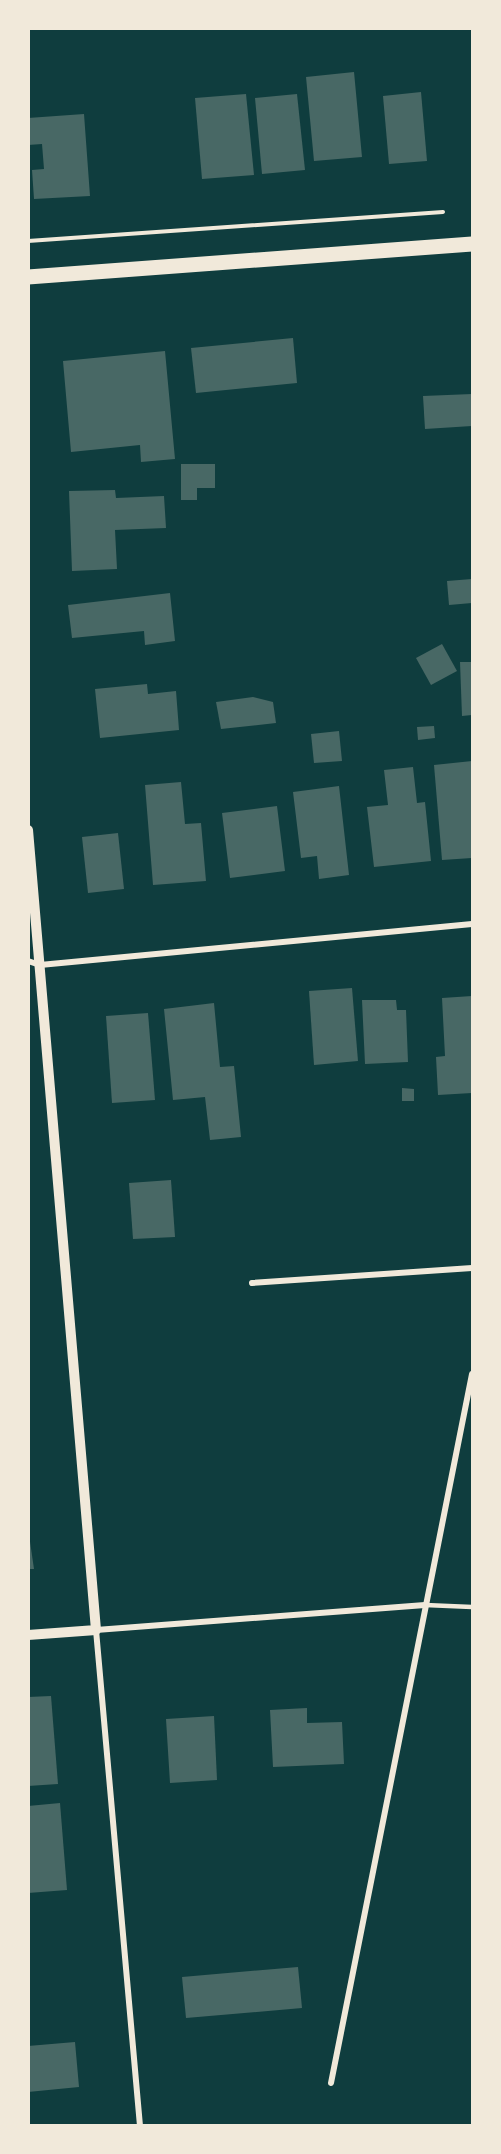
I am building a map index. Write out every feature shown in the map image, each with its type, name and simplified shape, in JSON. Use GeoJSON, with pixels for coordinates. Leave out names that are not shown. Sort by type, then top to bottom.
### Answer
{"type":"FeatureCollection","features":[{"type":"Feature","properties":{"kind":"main road"},"geometry":{"type":"LineString","coordinates":[[28,277],[472,244]]}},
{"type":"Feature","properties":{"kind":"street"},"geometry":{"type":"LineString","coordinates":[[28,830],[140,2126]]}},
{"type":"Feature","properties":{"kind":"street"},"geometry":{"type":"LineString","coordinates":[[28,961],[40,965],[472,924]]}},
{"type":"Feature","properties":{"kind":"street"},"geometry":{"type":"LineString","coordinates":[[252,1282],[472,1268]]}},
{"type":"Feature","properties":{"kind":"street"},"geometry":{"type":"LineString","coordinates":[[331,2083],[472,1374]]}},
{"type":"Feature","properties":{"kind":"street"},"geometry":{"type":"LineString","coordinates":[[28,1635],[425,1605]]}},
{"type":"Feature","properties":{"kind":"lane"},"geometry":{"type":"LineString","coordinates":[[425,1605],[472,1607]]}},
{"type":"Feature","properties":{"kind":"path"},"geometry":{"type":"LineString","coordinates":[[28,241],[443,212]]}},
{"type":"Feature","properties":{"kind":"building"},"geometry":{"type":"Polygon","coordinates":[[[354,72],[362,157],[314,161],[306,77],[354,72]]]}},
{"type":"Feature","properties":{"kind":"building"},"geometry":{"type":"Polygon","coordinates":[[[421,92],[427,161],[389,164],[383,96],[421,92]]]}},
{"type":"Feature","properties":{"kind":"building"},"geometry":{"type":"Polygon","coordinates":[[[246,94],[254,175],[202,179],[195,98],[246,94]]]}},
{"type":"Feature","properties":{"kind":"building"},"geometry":{"type":"Polygon","coordinates":[[[297,94],[305,170],[262,174],[255,98],[297,94]]]}},
{"type":"Feature","properties":{"kind":"building"},"geometry":{"type":"Polygon","coordinates":[[[84,114],[90,196],[34,199],[32,170],[44,169],[42,144],[28,145],[28,118],[84,114]]]}},
{"type":"Feature","properties":{"kind":"building"},"geometry":{"type":"Polygon","coordinates":[[[293,338],[297,383],[196,393],[191,348],[293,338]]]}},
{"type":"Feature","properties":{"kind":"building"},"geometry":{"type":"Polygon","coordinates":[[[165,351],[175,459],[141,462],[140,445],[71,452],[63,361],[165,351]]]}},
{"type":"Feature","properties":{"kind":"building"},"geometry":{"type":"Polygon","coordinates":[[[472,394],[472,426],[425,429],[423,396],[472,394]]]}},
{"type":"Feature","properties":{"kind":"building"},"geometry":{"type":"Polygon","coordinates":[[[181,464],[215,464],[215,488],[197,488],[197,500],[181,500],[181,464]]]}},
{"type":"Feature","properties":{"kind":"building"},"geometry":{"type":"Polygon","coordinates":[[[115,490],[116,498],[164,496],[166,528],[115,530],[117,569],[72,571],[69,491],[115,490]]]}},
{"type":"Feature","properties":{"kind":"building"},"geometry":{"type":"Polygon","coordinates":[[[472,579],[472,603],[449,605],[447,581],[472,579]]]}},
{"type":"Feature","properties":{"kind":"building"},"geometry":{"type":"Polygon","coordinates":[[[170,593],[175,641],[145,645],[144,631],[72,638],[68,605],[170,593]]]}},
{"type":"Feature","properties":{"kind":"building"},"geometry":{"type":"Polygon","coordinates":[[[442,644],[457,671],[431,685],[416,658],[442,644]]]}},
{"type":"Feature","properties":{"kind":"building"},"geometry":{"type":"Polygon","coordinates":[[[460,662],[472,662],[472,715],[462,716],[460,662]]]}},
{"type":"Feature","properties":{"kind":"building"},"geometry":{"type":"Polygon","coordinates":[[[147,684],[148,694],[176,691],[179,730],[100,738],[95,689],[147,684]]]}},
{"type":"Feature","properties":{"kind":"building"},"geometry":{"type":"Polygon","coordinates":[[[253,697],[273,702],[276,723],[221,729],[216,702],[253,697]]]}},
{"type":"Feature","properties":{"kind":"building"},"geometry":{"type":"Polygon","coordinates":[[[434,726],[435,738],[418,740],[417,727],[434,726]]]}},
{"type":"Feature","properties":{"kind":"building"},"geometry":{"type":"Polygon","coordinates":[[[339,731],[342,761],[314,763],[311,734],[339,731]]]}},
{"type":"Feature","properties":{"kind":"building"},"geometry":{"type":"Polygon","coordinates":[[[472,761],[472,858],[442,860],[434,765],[472,761]]]}},
{"type":"Feature","properties":{"kind":"building"},"geometry":{"type":"Polygon","coordinates":[[[413,767],[417,803],[425,802],[431,861],[374,867],[367,807],[388,805],[384,770],[413,767]]]}},
{"type":"Feature","properties":{"kind":"building"},"geometry":{"type":"Polygon","coordinates":[[[181,782],[185,824],[201,823],[206,881],[153,885],[145,785],[181,782]]]}},
{"type":"Feature","properties":{"kind":"building"},"geometry":{"type":"Polygon","coordinates":[[[339,786],[349,875],[319,879],[317,856],[301,858],[293,792],[339,786]]]}},
{"type":"Feature","properties":{"kind":"building"},"geometry":{"type":"Polygon","coordinates":[[[277,806],[285,871],[230,878],[222,813],[277,806]]]}},
{"type":"Feature","properties":{"kind":"building"},"geometry":{"type":"Polygon","coordinates":[[[118,833],[124,889],[88,893],[82,837],[118,833]]]}},
{"type":"Feature","properties":{"kind":"building"},"geometry":{"type":"Polygon","coordinates":[[[352,988],[358,1061],[314,1065],[309,991],[352,988]]]}},
{"type":"Feature","properties":{"kind":"building"},"geometry":{"type":"Polygon","coordinates":[[[472,996],[472,1093],[438,1095],[436,1057],[445,1056],[442,998],[472,996]]]}},
{"type":"Feature","properties":{"kind":"building"},"geometry":{"type":"Polygon","coordinates":[[[362,1000],[396,1000],[397,1010],[406,1010],[408,1062],[365,1064],[362,1000]]]}},
{"type":"Feature","properties":{"kind":"building"},"geometry":{"type":"Polygon","coordinates":[[[214,1003],[220,1067],[234,1066],[241,1137],[210,1140],[205,1097],[173,1100],[164,1009],[214,1003]]]}},
{"type":"Feature","properties":{"kind":"building"},"geometry":{"type":"Polygon","coordinates":[[[148,1013],[155,1100],[112,1103],[106,1016],[148,1013]]]}},
{"type":"Feature","properties":{"kind":"building"},"geometry":{"type":"Polygon","coordinates":[[[402,1088],[414,1089],[414,1101],[402,1101],[402,1088]]]}},
{"type":"Feature","properties":{"kind":"building"},"geometry":{"type":"Polygon","coordinates":[[[171,1180],[175,1237],[133,1239],[129,1183],[171,1180]]]}},
{"type":"Feature","properties":{"kind":"building"},"geometry":{"type":"Polygon","coordinates":[[[28,1528],[34,1569],[28,1569],[28,1528]]]}},
{"type":"Feature","properties":{"kind":"building"},"geometry":{"type":"Polygon","coordinates":[[[51,1696],[58,1784],[28,1786],[28,1697],[51,1696]]]}},
{"type":"Feature","properties":{"kind":"building"},"geometry":{"type":"Polygon","coordinates":[[[307,1708],[307,1723],[342,1722],[344,1764],[273,1767],[270,1710],[307,1708]]]}},
{"type":"Feature","properties":{"kind":"building"},"geometry":{"type":"Polygon","coordinates":[[[214,1716],[217,1780],[170,1783],[166,1719],[214,1716]]]}},
{"type":"Feature","properties":{"kind":"building"},"geometry":{"type":"Polygon","coordinates":[[[60,1803],[67,1890],[28,1893],[28,1806],[60,1803]]]}},
{"type":"Feature","properties":{"kind":"building"},"geometry":{"type":"Polygon","coordinates":[[[298,1967],[302,2008],[186,2018],[182,1977],[298,1967]]]}},
{"type":"Feature","properties":{"kind":"building"},"geometry":{"type":"Polygon","coordinates":[[[75,2042],[79,2087],[28,2092],[28,2046],[75,2042]]]}}]}
